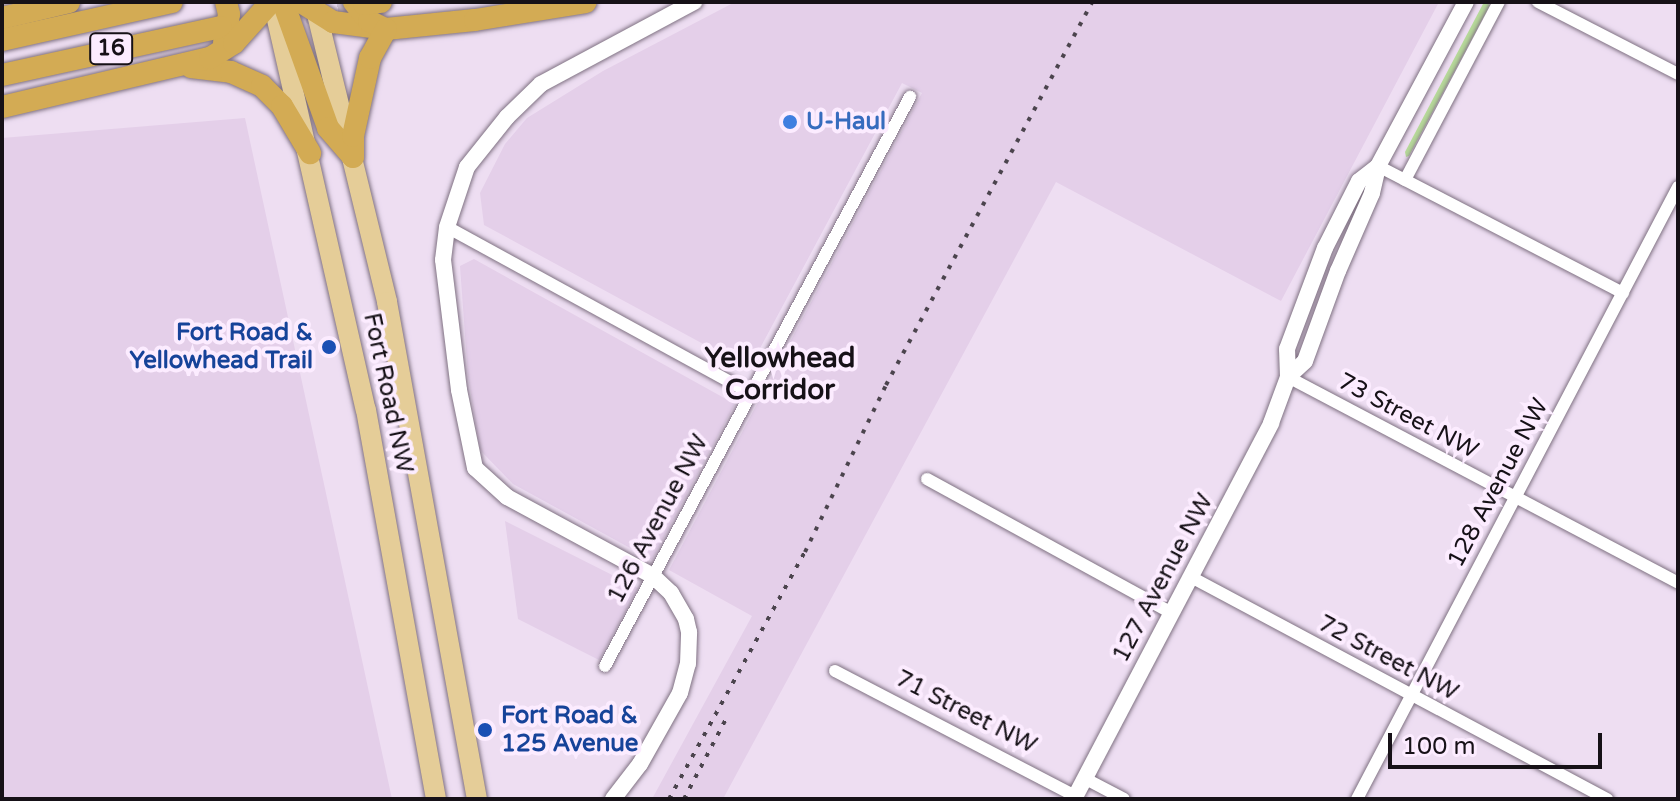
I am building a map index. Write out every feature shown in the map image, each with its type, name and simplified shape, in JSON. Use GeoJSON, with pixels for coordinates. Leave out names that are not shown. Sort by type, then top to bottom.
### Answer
{"type":"FeatureCollection","features":[{"type":"Feature","properties":{"kind":"highway"},"geometry":{"type":"LineString","coordinates":[[2,18],[69,2]]}},
{"type":"Feature","properties":{"kind":"highway","name":"16"},"geometry":{"type":"LineString","coordinates":[[2,40],[172,2]]}},
{"type":"Feature","properties":{"kind":"highway"},"geometry":{"type":"LineString","coordinates":[[222,52],[229,14],[226,2]]}},
{"type":"Feature","properties":{"kind":"highway"},"geometry":{"type":"LineString","coordinates":[[293,5],[349,26],[386,29],[475,20],[586,2]]}},
{"type":"Feature","properties":{"kind":"highway"},"geometry":{"type":"LineString","coordinates":[[366,3],[369,21],[386,29]]}},
{"type":"Feature","properties":{"kind":"highway"},"geometry":{"type":"LineString","coordinates":[[2,107],[222,52],[293,5]]}},
{"type":"Feature","properties":{"kind":"highway"},"geometry":{"type":"LineString","coordinates":[[285,56],[284,36],[293,5]]}},
{"type":"Feature","properties":{"kind":"highway"},"geometry":{"type":"LineString","coordinates":[[293,5],[310,84],[328,128],[353,157]]}},
{"type":"Feature","properties":{"kind":"highway","name":"16"},"geometry":{"type":"LineString","coordinates":[[2,75],[221,27]]}},
{"type":"Feature","properties":{"kind":"highway"},"geometry":{"type":"LineString","coordinates":[[353,157],[353,136],[370,58],[386,29]]}},
{"type":"Feature","properties":{"kind":"highway"},"geometry":{"type":"LineString","coordinates":[[174,66],[221,70],[253,80],[282,106],[310,153]]}},
{"type":"Feature","properties":{"kind":"main road","name":"Fort Road NW"},"geometry":{"type":"LineString","coordinates":[[285,56],[310,153],[377,465],[436,799]]}},
{"type":"Feature","properties":{"kind":"main road","name":"Fort Road NW"},"geometry":{"type":"LineString","coordinates":[[353,157],[395,342],[477,799]]}},
{"type":"Feature","properties":{"kind":"street"},"geometry":{"type":"LineString","coordinates":[[613,799],[654,740],[680,693],[688,664],[689,632],[686,619],[671,593],[653,576],[507,497],[484,480],[470,453],[450,327],[443,278],[447,227],[467,167],[507,117],[541,84],[694,2]]}},
{"type":"Feature","properties":{"kind":"street","name":"127 Avenue NW"},"geometry":{"type":"LineString","coordinates":[[1074,798],[1271,423],[1288,377],[1287,349],[1325,248],[1359,181],[1378,166],[1466,2]]}},
{"type":"Feature","properties":{"kind":"street"},"geometry":{"type":"LineString","coordinates":[[1405,180],[1499,2]]}},
{"type":"Feature","properties":{"kind":"street"},"geometry":{"type":"LineString","coordinates":[[1538,2],[1678,74]]}},
{"type":"Feature","properties":{"kind":"street","name":"126 Avenue NW"},"geometry":{"type":"LineString","coordinates":[[605,666],[910,97]]}},
{"type":"Feature","properties":{"kind":"street"},"geometry":{"type":"LineString","coordinates":[[1378,166],[1623,293]]}},
{"type":"Feature","properties":{"kind":"street","name":"128 Avenue NW"},"geometry":{"type":"LineString","coordinates":[[1357,799],[1678,187]]}},
{"type":"Feature","properties":{"kind":"street"},"geometry":{"type":"LineString","coordinates":[[447,227],[750,393]]}},
{"type":"Feature","properties":{"kind":"street","name":"73 Street NW"},"geometry":{"type":"LineString","coordinates":[[1288,377],[1678,583]]}},
{"type":"Feature","properties":{"kind":"street"},"geometry":{"type":"LineString","coordinates":[[927,479],[1172,613]]}},
{"type":"Feature","properties":{"kind":"street","name":"72 Street NW"},"geometry":{"type":"LineString","coordinates":[[1191,577],[1607,799]]}},
{"type":"Feature","properties":{"kind":"street","name":"71 Street NW"},"geometry":{"type":"LineString","coordinates":[[835,671],[1074,798]]}},
{"type":"Feature","properties":{"kind":"street"},"geometry":{"type":"LineString","coordinates":[[1084,778],[1124,799]]}},
{"type":"Feature","properties":{"kind":"shaded area"},"geometry":{"type":"Polygon","coordinates":[[[735,2],[1439,2],[1281,301],[1056,182],[723,799],[652,799],[752,616],[669,570],[922,93],[902,83],[758,352],[742,365],[484,225],[480,193],[505,144],[527,118],[603,71],[735,2]]]}},
{"type":"Feature","properties":{"kind":"shaded area"},"geometry":{"type":"Polygon","coordinates":[[[245,118],[392,799],[2,799],[2,138],[245,118]]]}},
{"type":"Feature","properties":{"kind":"shaded area"},"geometry":{"type":"Polygon","coordinates":[[[474,259],[735,404],[652,560],[513,484],[480,450],[468,376],[460,266],[474,259]]]}},
{"type":"Feature","properties":{"kind":"shaded area"},"geometry":{"type":"Polygon","coordinates":[[[505,521],[638,588],[599,660],[518,619],[505,521]]]}},
{"type":"Feature","properties":{"kind":"green space"},"geometry":{"type":"Polygon","coordinates":[[[1484,2],[1490,5],[1406,157],[1405,152],[1484,2]]]}},
{"type":"Feature","properties":{"kind":"tunnel"},"geometry":{"type":"LineString","coordinates":[[305,13],[364,4]]}},
{"type":"Feature","properties":{"kind":"railway"},"geometry":{"type":"LineString","coordinates":[[669,799],[805,552],[886,385],[1092,2]]}},
{"type":"Feature","properties":{"kind":"railway"},"geometry":{"type":"LineString","coordinates":[[684,799],[727,717]]}},
{"type":"Feature","properties":{"kind":"place","name":"U-Haul"},"geometry":{"type":"Point","coordinates":[790,122]}},
{"type":"Feature","properties":{"kind":"place","name":"Fort Road & Yellowhead Trail"},"geometry":{"type":"Point","coordinates":[329,347]}},
{"type":"Feature","properties":{"kind":"place","name":"Fort Road & 125 Avenue"},"geometry":{"type":"Point","coordinates":[485,730]}},
{"type":"Feature","properties":{"kind":"district","name":"Yellowhead Corridor"},"geometry":{"type":"Point","coordinates":[780,374]}}]}
